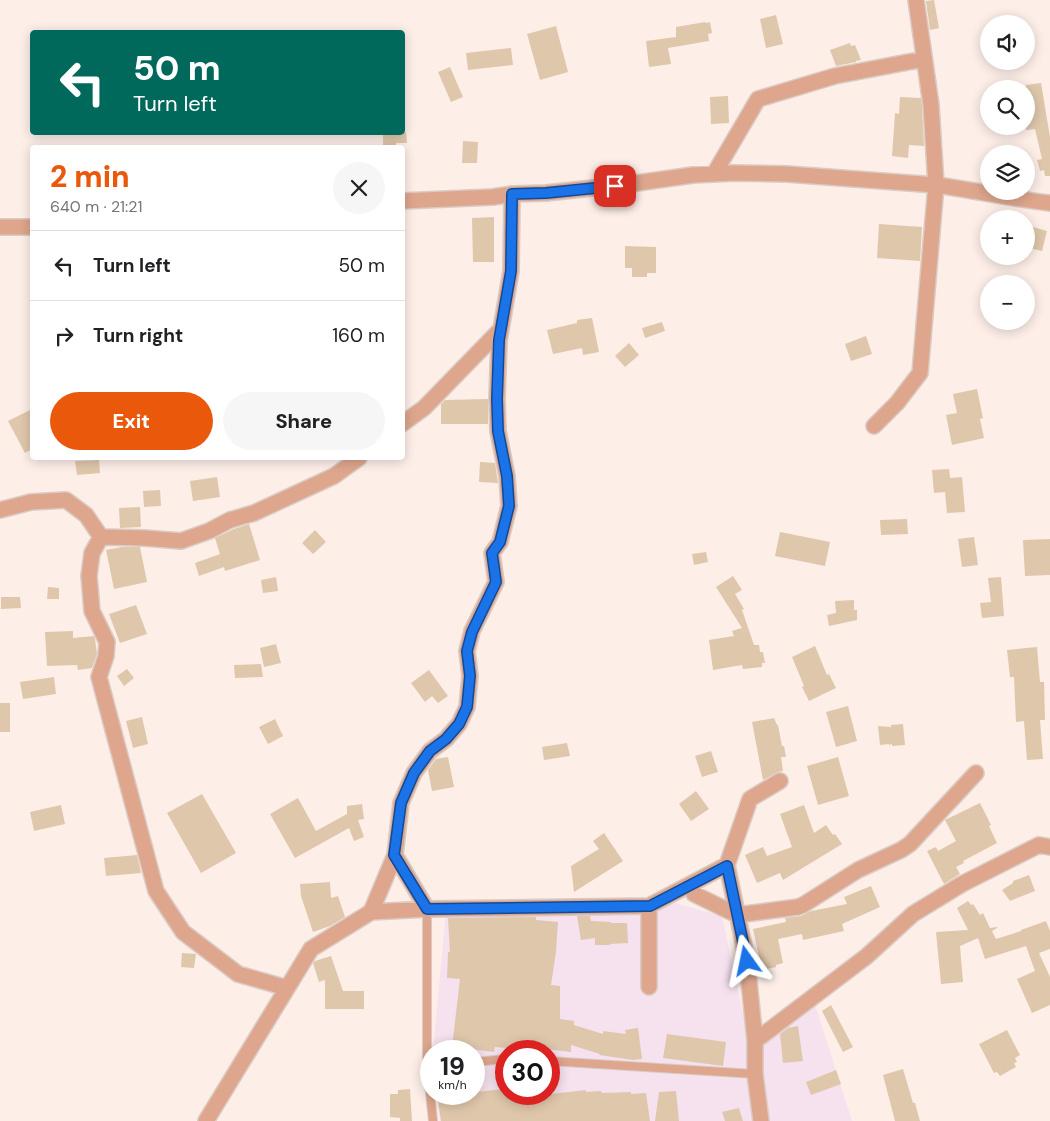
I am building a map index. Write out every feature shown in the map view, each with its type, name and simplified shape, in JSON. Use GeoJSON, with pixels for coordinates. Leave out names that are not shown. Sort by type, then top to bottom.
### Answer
{"type":"FeatureCollection","features":[{"type":"Feature","properties":{"kind":"street"},"geometry":{"type":"LineString","coordinates":[[874,426],[897,402],[920,372],[936,185],[931,105],[916,0]]}},
{"type":"Feature","properties":{"kind":"street"},"geometry":{"type":"LineString","coordinates":[[714,174],[758,99],[834,76],[924,59]]}},
{"type":"Feature","properties":{"kind":"street"},"geometry":{"type":"LineString","coordinates":[[405,201],[546,193],[693,175],[734,173],[787,174],[936,185],[1050,203]]}},
{"type":"Feature","properties":{"kind":"street"},"geometry":{"type":"LineString","coordinates":[[372,912],[394,855],[401,803],[414,773],[430,751],[446,739],[459,724],[467,707],[470,676],[467,651],[472,632],[496,582],[492,553],[500,542],[509,506],[507,476],[498,423],[497,399],[501,329],[511,271],[512,194]]}},
{"type":"Feature","properties":{"kind":"street"},"geometry":{"type":"LineString","coordinates":[[0,226],[30,227]]}},
{"type":"Feature","properties":{"kind":"street"},"geometry":{"type":"LineString","coordinates":[[405,422],[424,408],[501,329]]}},
{"type":"Feature","properties":{"kind":"street"},"geometry":{"type":"LineString","coordinates":[[101,538],[144,538],[181,541],[209,531],[230,520],[254,513],[334,476],[356,460]]}},
{"type":"Feature","properties":{"kind":"street"},"geometry":{"type":"LineString","coordinates":[[0,510],[31,502],[66,500],[86,515],[101,538]]}},
{"type":"Feature","properties":{"kind":"street"},"geometry":{"type":"LineString","coordinates":[[101,538],[92,552],[89,576],[92,611],[107,642],[106,656],[100,677],[156,891],[183,932],[238,974],[287,988]]}},
{"type":"Feature","properties":{"kind":"street"},"geometry":{"type":"LineString","coordinates":[[694,894],[737,915],[803,905],[858,870],[910,844],[976,773]]}},
{"type":"Feature","properties":{"kind":"street"},"geometry":{"type":"LineString","coordinates":[[761,1121],[755,1074],[756,1041],[747,961],[727,866],[750,800],[780,781]]}},
{"type":"Feature","properties":{"kind":"street"},"geometry":{"type":"LineString","coordinates":[[756,1041],[867,956],[913,914],[962,884],[1039,845],[1050,847]]}},
{"type":"Feature","properties":{"kind":"street"},"geometry":{"type":"LineString","coordinates":[[394,855],[427,909]]}},
{"type":"Feature","properties":{"kind":"street"},"geometry":{"type":"LineString","coordinates":[[206,1121],[311,949],[372,912],[427,909],[650,906],[727,866]]}},
{"type":"Feature","properties":{"kind":"street"},"geometry":{"type":"LineString","coordinates":[[650,906],[650,987]]}},
{"type":"Feature","properties":{"kind":"lane"},"geometry":{"type":"LineString","coordinates":[[427,909],[429,1040]]}},
{"type":"Feature","properties":{"kind":"lane"},"geometry":{"type":"LineString","coordinates":[[560,1062],[755,1074]]}},
{"type":"Feature","properties":{"kind":"lane"},"geometry":{"type":"LineString","coordinates":[[432,1105],[433,1121]]}},
{"type":"Feature","properties":{"kind":"shaded area"},"geometry":{"type":"Polygon","coordinates":[[[656,898],[722,916],[747,1033],[814,1001],[852,1121],[440,1121],[438,1105],[485,1105],[485,1040],[434,1040],[447,902],[656,898]]]}},
{"type":"Feature","properties":{"kind":"building"},"geometry":{"type":"Polygon","coordinates":[[[934,0],[939,28],[930,30],[926,1],[934,0]]]}},
{"type":"Feature","properties":{"kind":"building"},"geometry":{"type":"Polygon","coordinates":[[[776,15],[783,44],[766,48],[760,19],[776,15]]]}},
{"type":"Feature","properties":{"kind":"building"},"geometry":{"type":"Polygon","coordinates":[[[710,22],[712,33],[708,34],[709,41],[668,48],[671,64],[649,67],[646,41],[676,37],[676,27],[710,22]]]}},
{"type":"Feature","properties":{"kind":"building"},"geometry":{"type":"Polygon","coordinates":[[[556,26],[568,72],[540,80],[527,34],[556,26]]]}},
{"type":"Feature","properties":{"kind":"building"},"geometry":{"type":"Polygon","coordinates":[[[850,43],[851,46],[855,45],[861,60],[836,66],[830,50],[850,43]]]}},
{"type":"Feature","properties":{"kind":"building"},"geometry":{"type":"Polygon","coordinates":[[[511,48],[513,65],[468,70],[466,53],[511,48]]]}},
{"type":"Feature","properties":{"kind":"building"},"geometry":{"type":"Polygon","coordinates":[[[450,67],[463,97],[451,102],[438,72],[450,67]]]}},
{"type":"Feature","properties":{"kind":"building"},"geometry":{"type":"Polygon","coordinates":[[[1041,83],[1050,137],[1050,176],[1045,176],[1044,170],[1040,171],[1037,160],[1042,159],[1035,129],[1035,84],[1041,83]]]}},
{"type":"Feature","properties":{"kind":"building"},"geometry":{"type":"Polygon","coordinates":[[[728,96],[729,123],[711,124],[710,97],[728,96]]]}},
{"type":"Feature","properties":{"kind":"building"},"geometry":{"type":"Polygon","coordinates":[[[900,97],[921,98],[924,146],[909,145],[908,158],[892,156],[895,113],[899,114],[900,97]]]}},
{"type":"Feature","properties":{"kind":"building"},"geometry":{"type":"Polygon","coordinates":[[[406,132],[407,143],[383,145],[383,135],[405,135],[406,132]]]}},
{"type":"Feature","properties":{"kind":"building"},"geometry":{"type":"Polygon","coordinates":[[[463,141],[478,142],[477,163],[462,163],[463,141]]]}},
{"type":"Feature","properties":{"kind":"building"},"geometry":{"type":"Polygon","coordinates":[[[494,217],[494,262],[473,262],[472,218],[494,217]]]}},
{"type":"Feature","properties":{"kind":"building"},"geometry":{"type":"Polygon","coordinates":[[[879,224],[922,227],[920,261],[877,258],[879,224]]]}},
{"type":"Feature","properties":{"kind":"building"},"geometry":{"type":"Polygon","coordinates":[[[1035,228],[1047,231],[1042,251],[1035,249],[1035,228]]]}},
{"type":"Feature","properties":{"kind":"building"},"geometry":{"type":"Polygon","coordinates":[[[625,246],[656,247],[656,273],[647,273],[647,277],[632,277],[632,268],[625,268],[625,246]]]}},
{"type":"Feature","properties":{"kind":"building"},"geometry":{"type":"Polygon","coordinates":[[[592,318],[599,352],[583,355],[582,348],[553,354],[547,330],[577,323],[577,320],[592,318]]]}},
{"type":"Feature","properties":{"kind":"building"},"geometry":{"type":"Polygon","coordinates":[[[662,322],[665,331],[645,338],[642,328],[662,322]]]}},
{"type":"Feature","properties":{"kind":"building"},"geometry":{"type":"Polygon","coordinates":[[[866,336],[872,354],[851,361],[845,344],[866,336]]]}},
{"type":"Feature","properties":{"kind":"building"},"geometry":{"type":"Polygon","coordinates":[[[629,343],[639,355],[625,367],[615,356],[629,343]]]}},
{"type":"Feature","properties":{"kind":"building"},"geometry":{"type":"Polygon","coordinates":[[[977,389],[983,418],[980,419],[984,438],[952,445],[946,415],[957,413],[953,394],[977,389]]]}},
{"type":"Feature","properties":{"kind":"building"},"geometry":{"type":"Polygon","coordinates":[[[488,399],[488,424],[441,424],[441,404],[445,400],[488,399]]]}},
{"type":"Feature","properties":{"kind":"building"},"geometry":{"type":"Polygon","coordinates":[[[30,410],[30,450],[25,453],[8,421],[30,410]]]}},
{"type":"Feature","properties":{"kind":"building"},"geometry":{"type":"Polygon","coordinates":[[[99,460],[100,473],[77,475],[75,461],[99,460]]]}},
{"type":"Feature","properties":{"kind":"building"},"geometry":{"type":"Polygon","coordinates":[[[480,462],[495,463],[498,483],[479,482],[480,462]]]}},
{"type":"Feature","properties":{"kind":"building"},"geometry":{"type":"Polygon","coordinates":[[[949,469],[950,478],[962,477],[965,512],[947,513],[945,492],[934,493],[932,470],[949,469]]]}},
{"type":"Feature","properties":{"kind":"building"},"geometry":{"type":"Polygon","coordinates":[[[217,477],[220,497],[193,501],[190,481],[217,477]]]}},
{"type":"Feature","properties":{"kind":"building"},"geometry":{"type":"Polygon","coordinates":[[[160,490],[161,506],[144,507],[143,491],[160,490]]]}},
{"type":"Feature","properties":{"kind":"building"},"geometry":{"type":"Polygon","coordinates":[[[140,507],[141,527],[120,528],[119,508],[140,507]]]}},
{"type":"Feature","properties":{"kind":"building"},"geometry":{"type":"Polygon","coordinates":[[[907,519],[908,534],[881,535],[880,520],[907,519]]]}},
{"type":"Feature","properties":{"kind":"building"},"geometry":{"type":"Polygon","coordinates":[[[249,524],[260,560],[225,571],[224,567],[199,576],[195,563],[220,554],[215,538],[249,524]]]}},
{"type":"Feature","properties":{"kind":"building"},"geometry":{"type":"Polygon","coordinates":[[[315,530],[326,542],[313,554],[302,543],[315,530]]]}},
{"type":"Feature","properties":{"kind":"building"},"geometry":{"type":"Polygon","coordinates":[[[780,532],[830,542],[825,566],[775,556],[780,532]]]}},
{"type":"Feature","properties":{"kind":"building"},"geometry":{"type":"Polygon","coordinates":[[[974,537],[978,565],[962,567],[958,539],[974,537]]]}},
{"type":"Feature","properties":{"kind":"building"},"geometry":{"type":"Polygon","coordinates":[[[1050,539],[1050,575],[1025,576],[1023,540],[1050,539]]]}},
{"type":"Feature","properties":{"kind":"building"},"geometry":{"type":"Polygon","coordinates":[[[122,547],[140,547],[147,582],[114,589],[106,550],[122,547]]]}},
{"type":"Feature","properties":{"kind":"building"},"geometry":{"type":"Polygon","coordinates":[[[706,552],[708,562],[694,565],[692,554],[706,552]]]}},
{"type":"Feature","properties":{"kind":"building"},"geometry":{"type":"Polygon","coordinates":[[[733,576],[742,590],[735,594],[744,609],[742,610],[754,645],[759,645],[760,652],[763,652],[765,663],[762,663],[762,667],[743,669],[742,665],[713,670],[709,640],[734,636],[732,631],[742,628],[716,587],[733,576]]]}},
{"type":"Feature","properties":{"kind":"building"},"geometry":{"type":"Polygon","coordinates":[[[276,577],[278,591],[263,593],[261,580],[276,577]]]}},
{"type":"Feature","properties":{"kind":"building"},"geometry":{"type":"Polygon","coordinates":[[[1001,577],[1004,616],[982,618],[980,603],[991,602],[988,578],[1001,577]]]}},
{"type":"Feature","properties":{"kind":"building"},"geometry":{"type":"Polygon","coordinates":[[[48,587],[59,588],[59,599],[47,599],[48,587]]]}},
{"type":"Feature","properties":{"kind":"building"},"geometry":{"type":"Polygon","coordinates":[[[1,597],[20,597],[21,608],[1,609],[1,597]]]}},
{"type":"Feature","properties":{"kind":"building"},"geometry":{"type":"Polygon","coordinates":[[[854,600],[857,620],[829,626],[827,615],[836,613],[835,601],[854,600]]]}},
{"type":"Feature","properties":{"kind":"building"},"geometry":{"type":"Polygon","coordinates":[[[136,605],[147,634],[120,643],[109,614],[136,605]]]}},
{"type":"Feature","properties":{"kind":"building"},"geometry":{"type":"Polygon","coordinates":[[[73,631],[73,638],[94,636],[97,654],[92,668],[78,670],[77,665],[47,666],[45,632],[73,631]]]}},
{"type":"Feature","properties":{"kind":"building"},"geometry":{"type":"Polygon","coordinates":[[[276,644],[281,663],[264,667],[260,648],[276,644]]]}},
{"type":"Feature","properties":{"kind":"building"},"geometry":{"type":"Polygon","coordinates":[[[815,646],[827,675],[829,674],[836,688],[809,701],[792,657],[815,646]]]}},
{"type":"Feature","properties":{"kind":"building"},"geometry":{"type":"Polygon","coordinates":[[[1037,647],[1040,682],[1044,682],[1045,720],[1040,720],[1043,759],[1027,760],[1024,721],[1016,722],[1014,677],[1010,677],[1007,650],[1037,647]]]}},
{"type":"Feature","properties":{"kind":"building"},"geometry":{"type":"Polygon","coordinates":[[[261,664],[263,677],[235,678],[234,665],[261,664]]]}},
{"type":"Feature","properties":{"kind":"building"},"geometry":{"type":"Polygon","coordinates":[[[127,669],[134,678],[124,686],[117,676],[127,669]]]}},
{"type":"Feature","properties":{"kind":"building"},"geometry":{"type":"Polygon","coordinates":[[[429,670],[448,696],[438,703],[432,696],[425,702],[411,683],[429,670]]]}},
{"type":"Feature","properties":{"kind":"building"},"geometry":{"type":"Polygon","coordinates":[[[54,677],[56,694],[23,699],[20,682],[54,677]]]}},
{"type":"Feature","properties":{"kind":"building"},"geometry":{"type":"Polygon","coordinates":[[[0,703],[10,703],[10,732],[0,732],[0,703]]]}},
{"type":"Feature","properties":{"kind":"building"},"geometry":{"type":"Polygon","coordinates":[[[848,706],[857,741],[836,747],[826,712],[848,706]]]}},
{"type":"Feature","properties":{"kind":"building"},"geometry":{"type":"Polygon","coordinates":[[[142,717],[148,744],[133,748],[126,721],[142,717]]]}},
{"type":"Feature","properties":{"kind":"building"},"geometry":{"type":"Polygon","coordinates":[[[774,718],[778,725],[786,757],[781,757],[783,771],[763,780],[752,722],[774,718]]]}},
{"type":"Feature","properties":{"kind":"building"},"geometry":{"type":"Polygon","coordinates":[[[275,719],[283,736],[268,744],[259,727],[275,719]]]}},
{"type":"Feature","properties":{"kind":"building"},"geometry":{"type":"Polygon","coordinates":[[[903,724],[905,745],[880,745],[878,726],[891,727],[891,725],[903,724]]]}},
{"type":"Feature","properties":{"kind":"building"},"geometry":{"type":"Polygon","coordinates":[[[567,743],[570,756],[544,760],[542,747],[567,743]]]}},
{"type":"Feature","properties":{"kind":"building"},"geometry":{"type":"Polygon","coordinates":[[[711,751],[718,772],[702,777],[695,756],[711,751]]]}},
{"type":"Feature","properties":{"kind":"building"},"geometry":{"type":"Polygon","coordinates":[[[448,757],[454,787],[432,791],[428,770],[436,759],[448,757]]]}},
{"type":"Feature","properties":{"kind":"building"},"geometry":{"type":"Polygon","coordinates":[[[838,757],[849,796],[818,805],[807,766],[838,757]]]}},
{"type":"Feature","properties":{"kind":"building"},"geometry":{"type":"Polygon","coordinates":[[[696,791],[709,809],[691,821],[679,804],[696,791]]]}},
{"type":"Feature","properties":{"kind":"building"},"geometry":{"type":"Polygon","coordinates":[[[202,794],[236,853],[201,873],[167,813],[202,794]]]}},
{"type":"Feature","properties":{"kind":"building"},"geometry":{"type":"Polygon","coordinates":[[[298,798],[316,831],[347,814],[347,806],[362,804],[364,819],[358,820],[364,837],[354,841],[349,828],[295,858],[270,814],[298,798]]]}},
{"type":"Feature","properties":{"kind":"building"},"geometry":{"type":"Polygon","coordinates":[[[980,803],[991,825],[989,826],[997,843],[963,861],[964,863],[956,867],[960,874],[944,884],[927,851],[936,847],[938,851],[956,841],[945,820],[980,803]]]}},
{"type":"Feature","properties":{"kind":"building"},"geometry":{"type":"Polygon","coordinates":[[[61,805],[65,824],[34,831],[30,812],[61,805]]]}},
{"type":"Feature","properties":{"kind":"building"},"geometry":{"type":"Polygon","coordinates":[[[804,805],[814,833],[826,825],[842,844],[783,880],[780,873],[757,883],[745,855],[763,847],[767,856],[792,847],[780,814],[804,805]]]}},
{"type":"Feature","properties":{"kind":"building"},"geometry":{"type":"Polygon","coordinates":[[[604,833],[623,861],[574,892],[571,866],[599,849],[593,841],[604,833]]]}},
{"type":"Feature","properties":{"kind":"building"},"geometry":{"type":"Polygon","coordinates":[[[137,855],[141,873],[106,876],[104,858],[137,855]]]}},
{"type":"Feature","properties":{"kind":"building"},"geometry":{"type":"Polygon","coordinates":[[[1029,875],[1035,891],[1010,901],[1002,890],[1013,883],[1013,881],[1029,875]]]}},
{"type":"Feature","properties":{"kind":"building"},"geometry":{"type":"Polygon","coordinates":[[[330,882],[331,898],[338,896],[345,917],[330,926],[313,932],[301,896],[300,884],[330,882]]]}},
{"type":"Feature","properties":{"kind":"building"},"geometry":{"type":"Polygon","coordinates":[[[871,886],[880,907],[842,924],[844,931],[803,940],[802,934],[778,939],[783,963],[776,965],[776,967],[762,970],[753,929],[786,922],[785,918],[801,916],[811,911],[847,904],[844,897],[871,886]]]}},
{"type":"Feature","properties":{"kind":"building"},"geometry":{"type":"Polygon","coordinates":[[[968,901],[971,905],[973,904],[980,915],[983,913],[990,928],[997,927],[992,931],[996,939],[1046,921],[1050,931],[1050,949],[1039,953],[1050,977],[1050,1005],[1032,1013],[1017,979],[1035,971],[1026,946],[985,959],[978,938],[960,946],[963,982],[941,984],[936,932],[968,930],[957,908],[968,901]]]}},
{"type":"Feature","properties":{"kind":"building"},"geometry":{"type":"Polygon","coordinates":[[[577,916],[590,916],[591,921],[627,923],[628,943],[595,945],[595,938],[581,940],[577,916]]]}},
{"type":"Feature","properties":{"kind":"building"},"geometry":{"type":"Polygon","coordinates":[[[536,917],[536,920],[558,922],[551,985],[560,986],[560,1019],[574,1021],[574,1025],[603,1034],[603,1031],[626,1034],[625,1030],[638,1028],[642,1059],[633,1060],[599,1055],[571,1045],[571,1052],[560,1051],[560,1040],[495,1040],[494,1052],[485,1051],[485,1040],[453,1040],[460,979],[447,978],[448,952],[450,952],[448,918],[536,917]]]}},
{"type":"Feature","properties":{"kind":"building"},"geometry":{"type":"Polygon","coordinates":[[[182,953],[196,954],[194,968],[181,967],[182,953]]]}},
{"type":"Feature","properties":{"kind":"building"},"geometry":{"type":"Polygon","coordinates":[[[331,956],[343,991],[364,991],[364,1009],[325,1009],[325,980],[319,982],[313,963],[331,956]]]}},
{"type":"Feature","properties":{"kind":"building"},"geometry":{"type":"Polygon","coordinates":[[[831,1005],[853,1047],[843,1052],[822,1011],[831,1005]]]}},
{"type":"Feature","properties":{"kind":"building"},"geometry":{"type":"Polygon","coordinates":[[[798,1026],[803,1061],[783,1063],[780,1034],[788,1028],[798,1026]]]}},
{"type":"Feature","properties":{"kind":"building"},"geometry":{"type":"Polygon","coordinates":[[[1007,1030],[1020,1055],[1015,1058],[1017,1062],[1014,1063],[1016,1067],[1000,1076],[997,1072],[994,1073],[979,1044],[1007,1030]]]}},
{"type":"Feature","properties":{"kind":"building"},"geometry":{"type":"Polygon","coordinates":[[[667,1034],[726,1042],[723,1066],[663,1058],[667,1034]]]}},
{"type":"Feature","properties":{"kind":"building"},"geometry":{"type":"Polygon","coordinates":[[[903,1069],[920,1121],[895,1121],[883,1075],[903,1069]]]}},
{"type":"Feature","properties":{"kind":"building"},"geometry":{"type":"Polygon","coordinates":[[[836,1070],[841,1084],[811,1095],[806,1082],[836,1070]]]}},
{"type":"Feature","properties":{"kind":"building"},"geometry":{"type":"Polygon","coordinates":[[[410,1089],[412,1121],[400,1121],[400,1118],[390,1117],[390,1094],[398,1094],[398,1090],[410,1089]]]}},
{"type":"Feature","properties":{"kind":"building"},"geometry":{"type":"Polygon","coordinates":[[[495,1090],[495,1105],[560,1105],[560,1093],[586,1090],[586,1092],[601,1091],[602,1093],[646,1093],[650,1121],[441,1121],[439,1105],[485,1105],[485,1091],[495,1090]]]}},
{"type":"Feature","properties":{"kind":"building"},"geometry":{"type":"Polygon","coordinates":[[[676,1091],[679,1121],[655,1121],[659,1092],[676,1091]]]}},
{"type":"Feature","properties":{"kind":"building"},"geometry":{"type":"Polygon","coordinates":[[[739,1108],[743,1121],[725,1121],[722,1112],[739,1108]]]}},
{"type":"Feature","properties":{"kind":"route"},"geometry":{"type":"LineString","coordinates":[[615,186],[546,193],[512,194],[511,271],[499,340],[497,399],[498,431],[507,476],[509,506],[500,542],[492,553],[492,565],[496,582],[472,632],[467,651],[470,676],[467,707],[459,724],[446,739],[430,751],[414,773],[401,803],[394,855],[427,909],[650,906],[727,866],[747,961]]}}]}
